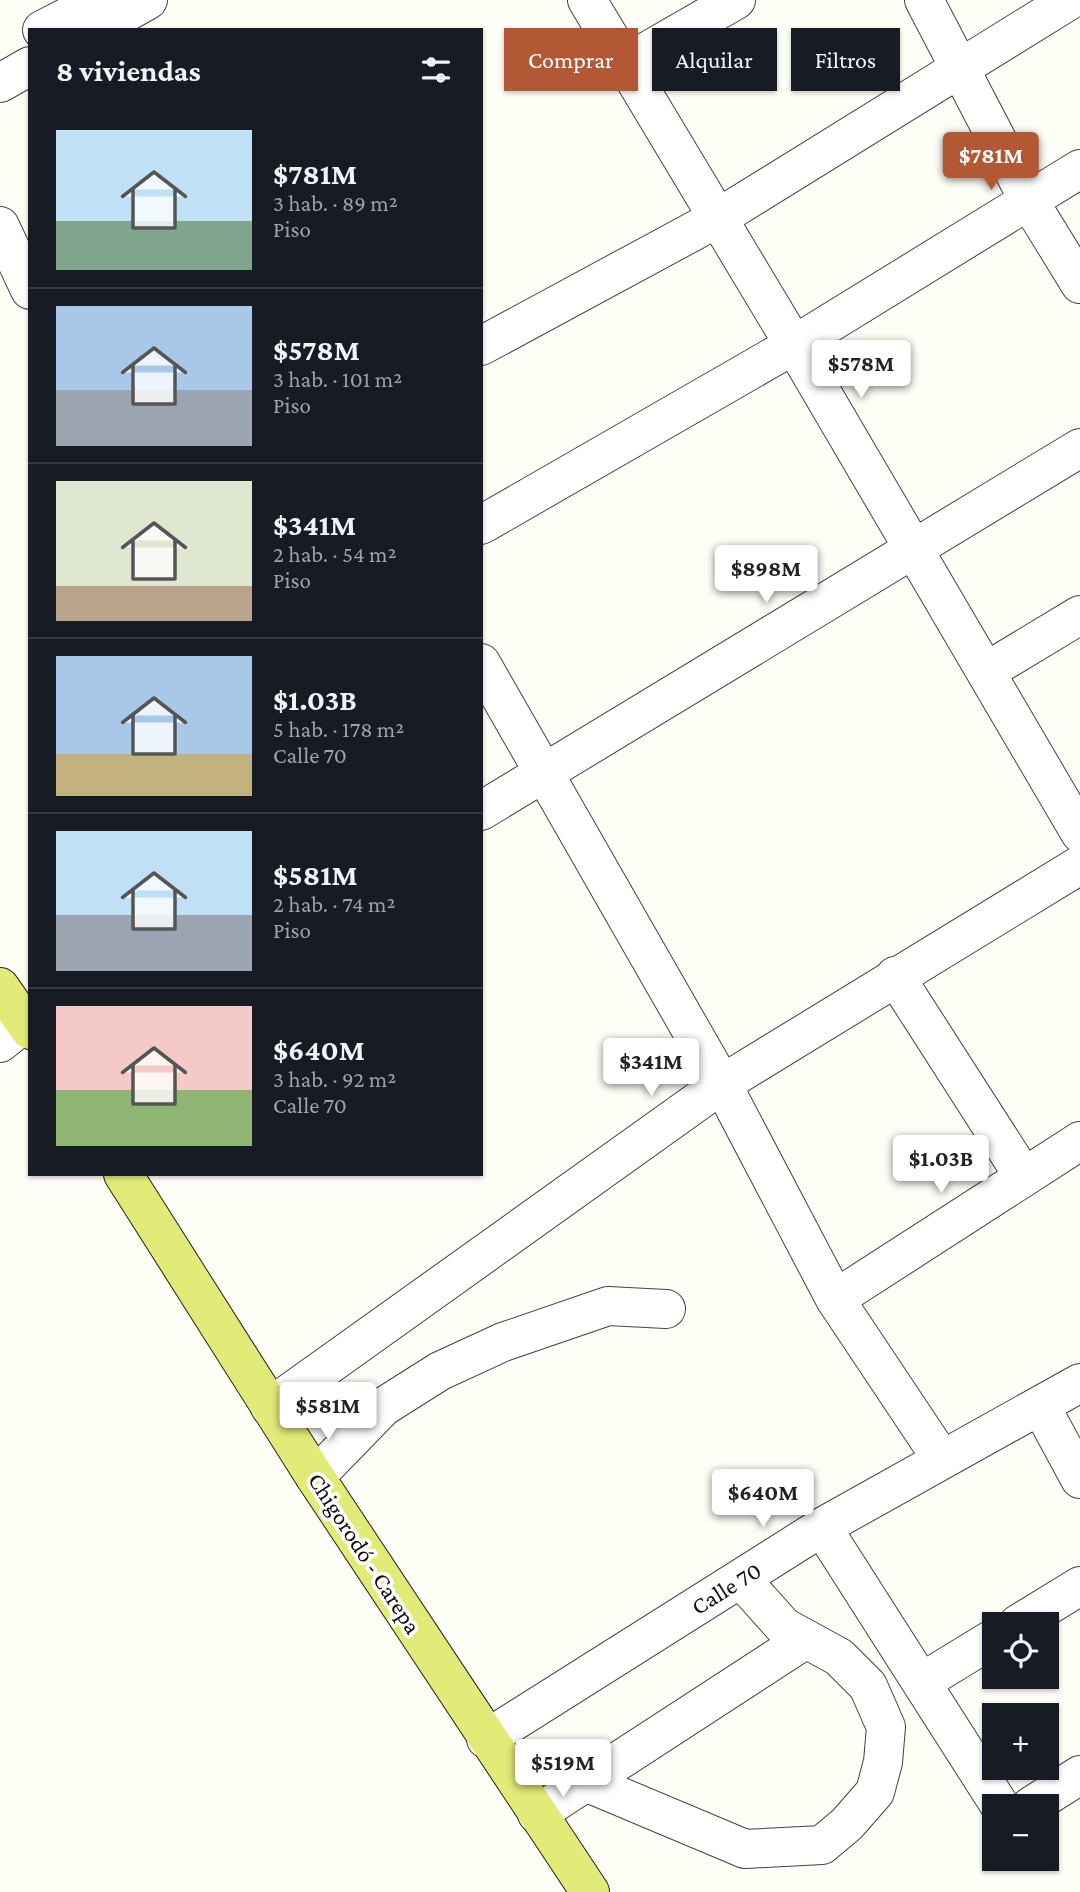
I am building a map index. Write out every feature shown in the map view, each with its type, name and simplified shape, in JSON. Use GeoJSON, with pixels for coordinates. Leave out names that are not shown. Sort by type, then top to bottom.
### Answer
{"type":"FeatureCollection","features":[{"type":"Feature","properties":{"kind":"main road"},"geometry":{"type":"LineString","coordinates":[[0,987],[18,1032]]}},
{"type":"Feature","properties":{"kind":"main road","name":"Chigorodó - Carepa"},"geometry":{"type":"LineString","coordinates":[[124,1176],[315,1477],[486,1739],[590,1892]]}},
{"type":"Feature","properties":{"kind":"street"},"geometry":{"type":"LineString","coordinates":[[49,28],[148,0]]}},
{"type":"Feature","properties":{"kind":"street"},"geometry":{"type":"LineString","coordinates":[[587,0],[604,28]]}},
{"type":"Feature","properties":{"kind":"street"},"geometry":{"type":"LineString","coordinates":[[638,57],[736,0]]}},
{"type":"Feature","properties":{"kind":"street"},"geometry":{"type":"LineString","coordinates":[[924,0],[1029,201],[1080,284]]}},
{"type":"Feature","properties":{"kind":"street"},"geometry":{"type":"LineString","coordinates":[[483,345],[718,218],[1070,0]]}},
{"type":"Feature","properties":{"kind":"street"},"geometry":{"type":"LineString","coordinates":[[0,51],[28,37]]}},
{"type":"Feature","properties":{"kind":"street"},"geometry":{"type":"LineString","coordinates":[[0,83],[28,67]]}},
{"type":"Feature","properties":{"kind":"street"},"geometry":{"type":"LineString","coordinates":[[638,86],[794,345],[1080,833]]}},
{"type":"Feature","properties":{"kind":"street"},"geometry":{"type":"LineString","coordinates":[[483,524],[794,345],[1080,169]]}},
{"type":"Feature","properties":{"kind":"street"},"geometry":{"type":"LineString","coordinates":[[0,226],[28,286]]}},
{"type":"Feature","properties":{"kind":"street"},"geometry":{"type":"LineString","coordinates":[[483,810],[1080,448]]}},
{"type":"Feature","properties":{"kind":"street"},"geometry":{"type":"LineString","coordinates":[[986,671],[1080,615]]}},
{"type":"Feature","properties":{"kind":"street"},"geometry":{"type":"LineString","coordinates":[[483,667],[722,1084],[835,1299],[941,1458]]}},
{"type":"Feature","properties":{"kind":"street"},"geometry":{"type":"LineString","coordinates":[[270,1407],[722,1084],[1080,864]]}},
{"type":"Feature","properties":{"kind":"street"},"geometry":{"type":"LineString","coordinates":[[895,976],[1024,1177]]}},
{"type":"Feature","properties":{"kind":"street"},"geometry":{"type":"LineString","coordinates":[[835,1299],[1080,1141]]}},
{"type":"Feature","properties":{"kind":"street"},"geometry":{"type":"LineString","coordinates":[[315,1477],[383,1407],[440,1371],[503,1342],[608,1306],[666,1309]]}},
{"type":"Feature","properties":{"kind":"street","name":"Calle 70"},"geometry":{"type":"LineString","coordinates":[[486,1739],[822,1527],[941,1458],[1041,1407],[1080,1383]]}},
{"type":"Feature","properties":{"kind":"street"},"geometry":{"type":"LineString","coordinates":[[1041,1407],[1080,1479]]}},
{"type":"Feature","properties":{"kind":"street"},"geometry":{"type":"LineString","coordinates":[[822,1527],[992,1794]]}},
{"type":"Feature","properties":{"kind":"street"},"geometry":{"type":"LineString","coordinates":[[588,1783],[745,1849],[822,1845],[847,1824],[874,1792],[883,1762],[887,1727],[868,1686],[839,1657],[784,1627],[741,1579]]}},
{"type":"Feature","properties":{"kind":"street"},"geometry":{"type":"LineString","coordinates":[[1037,1612],[1080,1586]]}},
{"type":"Feature","properties":{"kind":"street"},"geometry":{"type":"LineString","coordinates":[[537,1814],[806,1639]]}},
{"type":"Feature","properties":{"kind":"street"},"geometry":{"type":"LineString","coordinates":[[922,1682],[982,1645]]}},
{"type":"Feature","properties":{"kind":"street"},"geometry":{"type":"LineString","coordinates":[[1050,1794],[1080,1775]]}}]}
